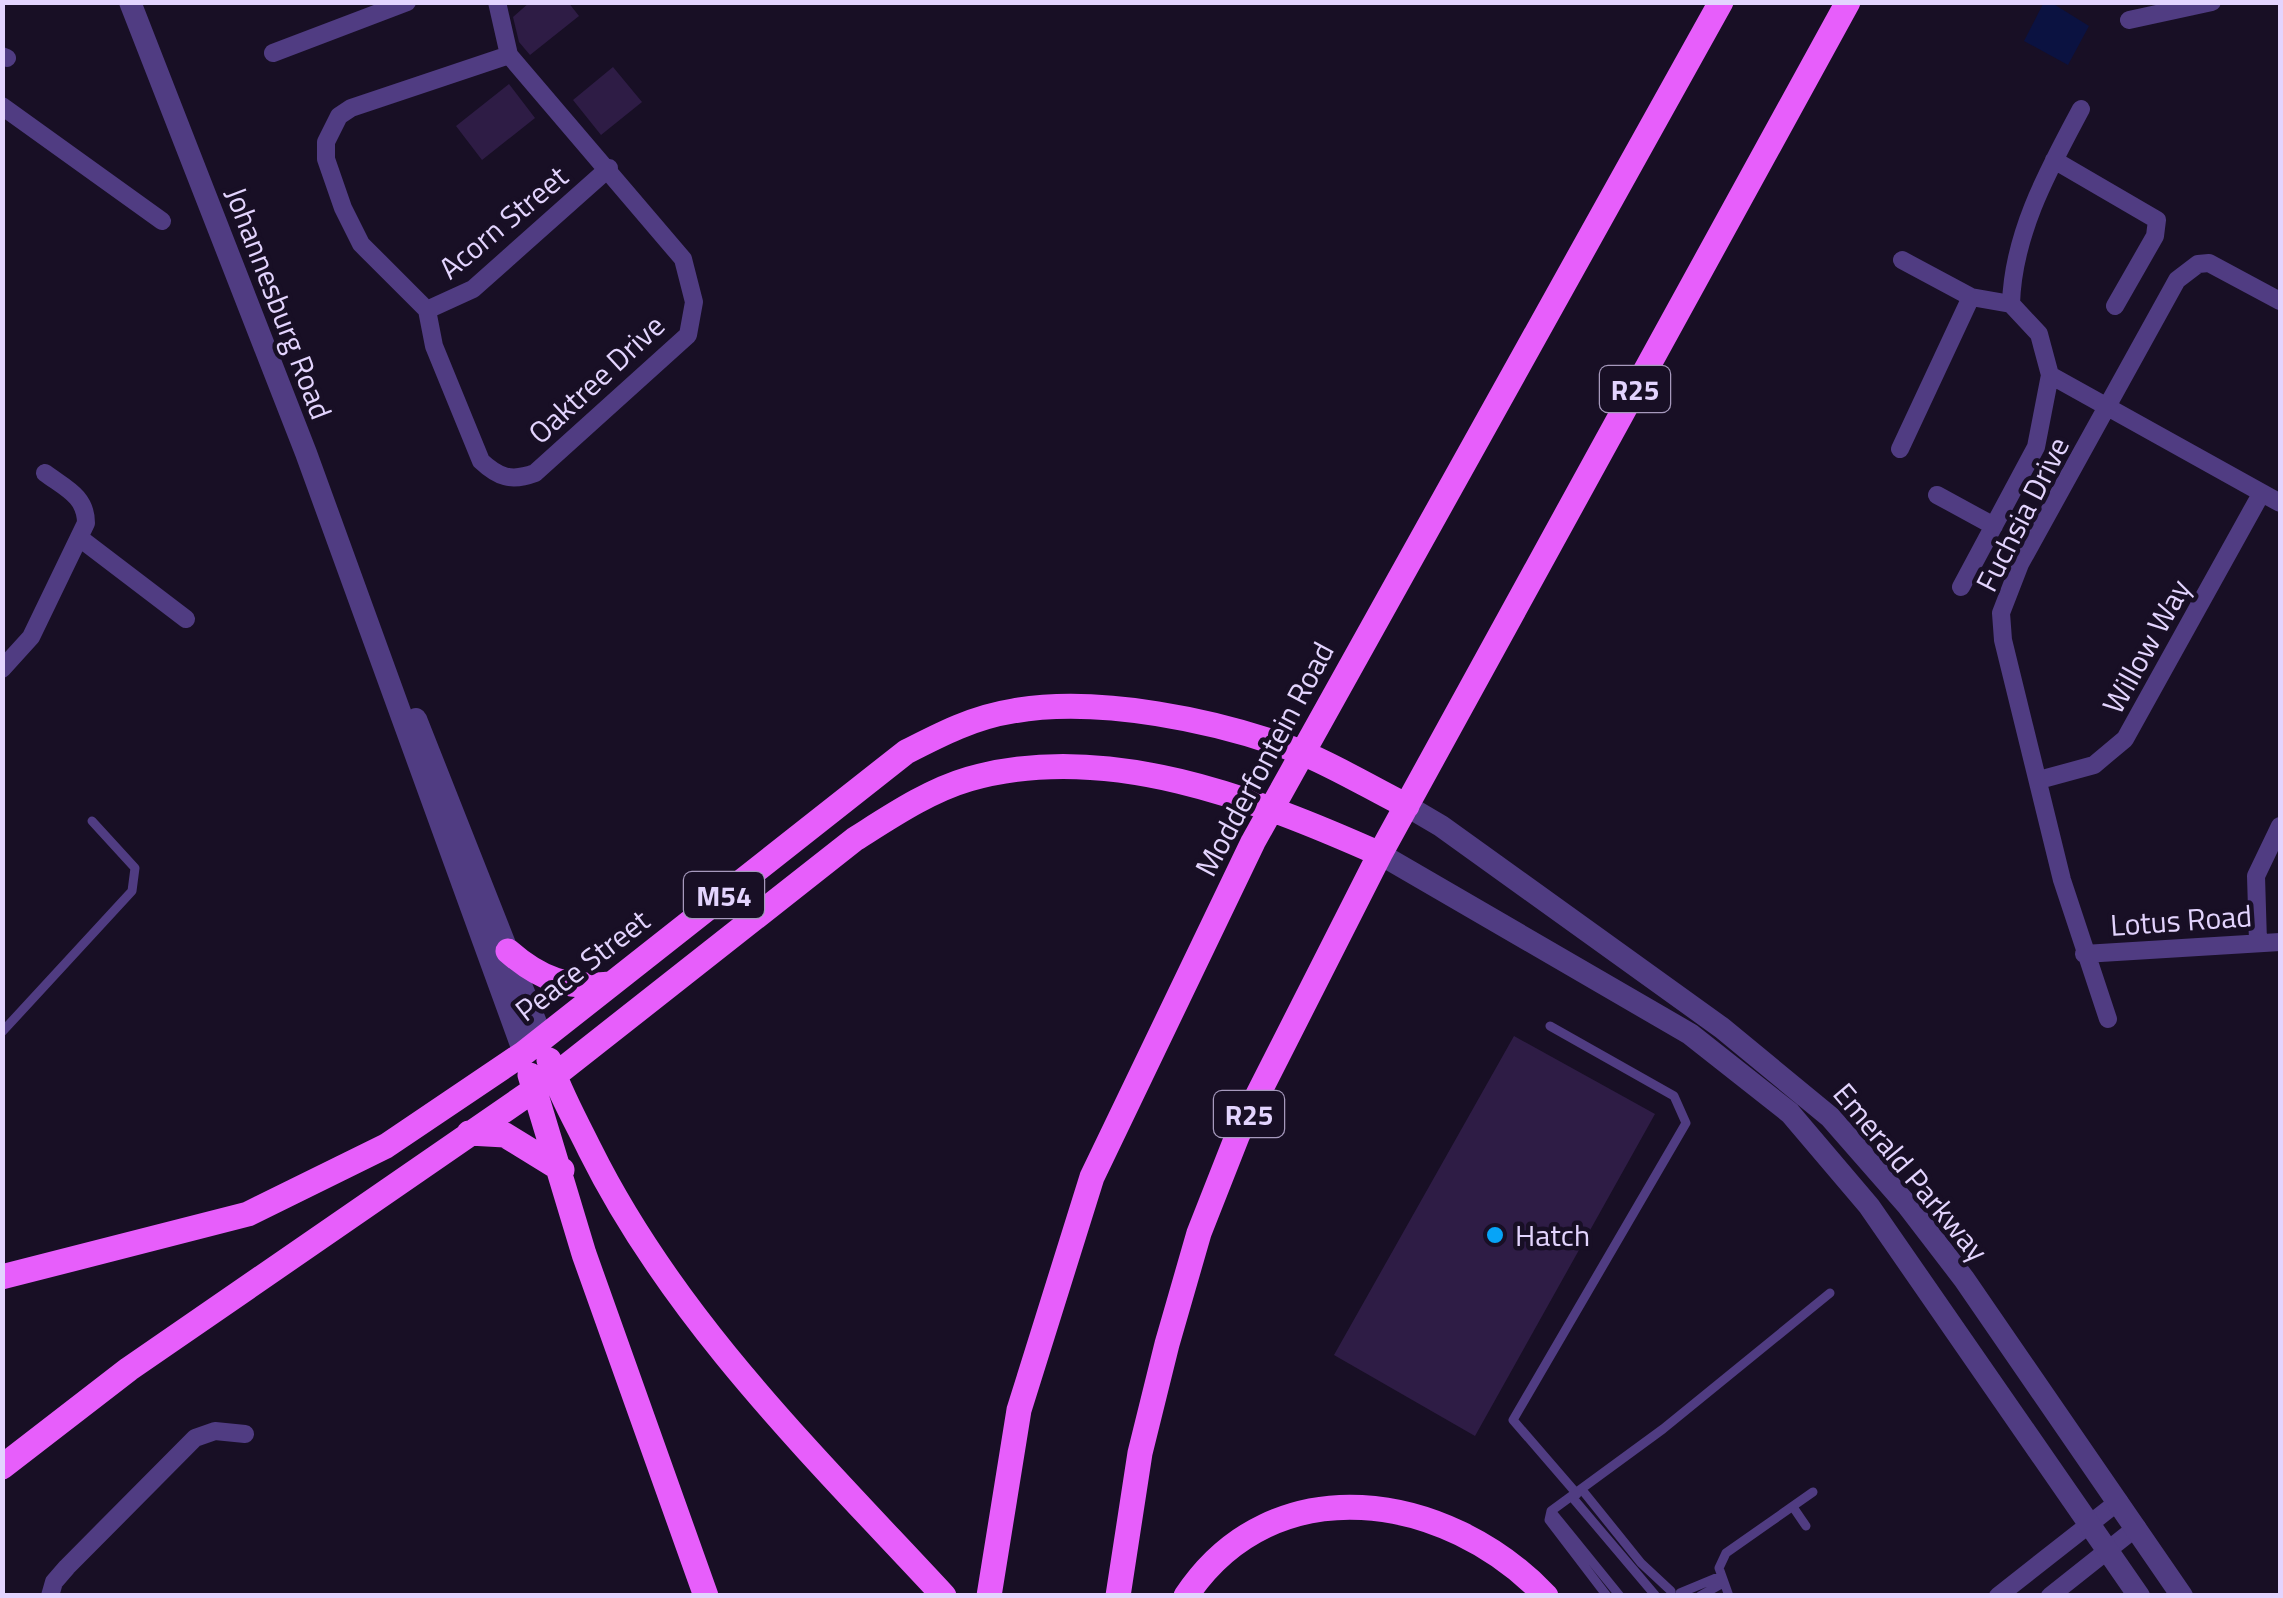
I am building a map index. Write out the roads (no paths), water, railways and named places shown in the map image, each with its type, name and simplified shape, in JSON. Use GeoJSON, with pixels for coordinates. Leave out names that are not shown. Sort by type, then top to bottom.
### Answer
{"type":"FeatureCollection","features":[{"type":"Feature","properties":{"kind":"main road","name":"Modderfontein Road"},"geometry":{"type":"LineString","coordinates":[[989,1596],[1018,1410],[1092,1177],[1273,807],[1721,2]]}},
{"type":"Feature","properties":{"kind":"main road","name":"R25"},"geometry":{"type":"LineString","coordinates":[[1118,1596],[1140,1453],[1199,1233],[1238,1134],[1380,854],[1848,2]]}},
{"type":"Feature","properties":{"kind":"main road","name":"Peace Street"},"geometry":{"type":"LineString","coordinates":[[2,1278],[248,1214],[386,1146],[533,1046],[906,752],[958,725],[1013,711],[1068,707],[1158,715],[1262,739],[1302,753],[1407,806]]}},
{"type":"Feature","properties":{"kind":"main road","name":"M54"},"geometry":{"type":"LineString","coordinates":[[2,1467],[129,1368],[544,1081],[855,839],[906,808],[966,780],[1020,768],[1086,767],[1156,778],[1273,807],[1380,854]]}},
{"type":"Feature","properties":{"kind":"main road"},"geometry":{"type":"LineString","coordinates":[[508,950],[527,968],[560,984],[611,984]]}},
{"type":"Feature","properties":{"kind":"main road"},"geometry":{"type":"LineString","coordinates":[[533,1046],[584,1254],[706,1596]]}},
{"type":"Feature","properties":{"kind":"main road"},"geometry":{"type":"LineString","coordinates":[[544,1081],[635,1236],[669,1284],[791,1430],[944,1596]]}},
{"type":"Feature","properties":{"kind":"main road"},"geometry":{"type":"LineString","coordinates":[[468,1133],[505,1135],[562,1170]]}},
{"type":"Feature","properties":{"kind":"main road"},"geometry":{"type":"LineString","coordinates":[[1186,1596],[1235,1541],[1267,1524],[1331,1507],[1370,1506],[1439,1523],[1474,1540],[1510,1563],[1546,1596]]}},
{"type":"Feature","properties":{"kind":"street","name":"Johannesburg Road"},"geometry":{"type":"LineString","coordinates":[[130,2],[489,949],[533,1046]]}},
{"type":"Feature","properties":{"kind":"street"},"geometry":{"type":"LineString","coordinates":[[272,52],[408,2]]}},
{"type":"Feature","properties":{"kind":"street","name":"Oaktree Drive"},"geometry":{"type":"LineString","coordinates":[[497,2],[509,55],[683,259],[692,282],[693,319],[688,335],[534,473],[506,478],[481,460],[434,346],[427,310],[351,230],[326,160],[331,127],[351,108],[509,55]]}},
{"type":"Feature","properties":{"kind":"street"},"geometry":{"type":"LineString","coordinates":[[2128,20],[2212,2]]}},
{"type":"Feature","properties":{"kind":"street"},"geometry":{"type":"LineString","coordinates":[[2,106],[162,221]]}},
{"type":"Feature","properties":{"kind":"street"},"geometry":{"type":"LineString","coordinates":[[2011,304],[2015,264],[2034,202],[2081,109]]}},
{"type":"Feature","properties":{"kind":"street"},"geometry":{"type":"LineString","coordinates":[[2054,160],[2157,220],[2155,236],[2115,306]]}},
{"type":"Feature","properties":{"kind":"street","name":"Acorn Street"},"geometry":{"type":"LineString","coordinates":[[427,310],[473,289],[609,168]]}},
{"type":"Feature","properties":{"kind":"street"},"geometry":{"type":"LineString","coordinates":[[1902,260],[1970,297],[2011,304],[2038,334],[2050,375],[2036,446],[1961,587]]}},
{"type":"Feature","properties":{"kind":"street","name":"Fuchsia Drive"},"geometry":{"type":"LineString","coordinates":[[2108,1019],[2084,954],[2003,640],[2001,613],[2020,564],[2109,410],[2177,280],[2186,270],[2209,263],[2280,301]]}},
{"type":"Feature","properties":{"kind":"street"},"geometry":{"type":"LineString","coordinates":[[1900,449],[1970,297]]}},
{"type":"Feature","properties":{"kind":"street"},"geometry":{"type":"LineString","coordinates":[[2050,375],[2280,503]]}},
{"type":"Feature","properties":{"kind":"street"},"geometry":{"type":"LineString","coordinates":[[2,669],[32,637],[81,539],[86,508],[45,474]]}},
{"type":"Feature","properties":{"kind":"street","name":"Willow Way"},"geometry":{"type":"LineString","coordinates":[[2039,780],[2094,765],[2126,739],[2261,494]]}},
{"type":"Feature","properties":{"kind":"street"},"geometry":{"type":"LineString","coordinates":[[1937,495],[1994,526]]}},
{"type":"Feature","properties":{"kind":"street"},"geometry":{"type":"LineString","coordinates":[[81,539],[186,619]]}},
{"type":"Feature","properties":{"kind":"street","name":"Johannesburg Road"},"geometry":{"type":"LineString","coordinates":[[370,627],[402,682],[508,950],[533,1046]]}},
{"type":"Feature","properties":{"kind":"street","name":"Emerald Parkway"},"geometry":{"type":"LineString","coordinates":[[1407,806],[1441,826],[1722,1028],[1830,1117],[1953,1265],[2182,1596]]}},
{"type":"Feature","properties":{"kind":"street"},"geometry":{"type":"LineString","coordinates":[[2258,942],[2256,876],[2280,826]]}},
{"type":"Feature","properties":{"kind":"street","name":"Emerald Parkway"},"geometry":{"type":"LineString","coordinates":[[1380,854],[1690,1034],[1790,1113],[1869,1206],[2139,1596]]}},
{"type":"Feature","properties":{"kind":"street","name":"Lotus Road"},"geometry":{"type":"LineString","coordinates":[[2084,954],[2280,942]]}},
{"type":"Feature","properties":{"kind":"street"},"geometry":{"type":"LineString","coordinates":[[50,1596],[66,1567],[195,1438],[214,1431],[245,1434]]}},
{"type":"Feature","properties":{"kind":"street"},"geometry":{"type":"LineString","coordinates":[[1998,1596],[2119,1501]]}},
{"type":"Feature","properties":{"kind":"street"},"geometry":{"type":"LineString","coordinates":[[2050,1596],[2137,1527]]}},
{"type":"Feature","properties":{"kind":"lane"},"geometry":{"type":"LineString","coordinates":[[2,1032],[132,890],[134,868],[92,821]]}},
{"type":"Feature","properties":{"kind":"lane"},"geometry":{"type":"LineString","coordinates":[[1550,1026],[1674,1096],[1686,1123],[1513,1420],[1641,1563],[1679,1593]]}},
{"type":"Feature","properties":{"kind":"lane"},"geometry":{"type":"LineString","coordinates":[[1550,1511],[1577,1494],[1830,1293]]}},
{"type":"Feature","properties":{"kind":"lane"},"geometry":{"type":"LineString","coordinates":[[1729,1596],[1722,1580],[1726,1554],[1812,1492]]}},
{"type":"Feature","properties":{"kind":"lane"},"geometry":{"type":"LineString","coordinates":[[1577,1494],[1655,1595],[1679,1593],[1722,1580]]}},
{"type":"Feature","properties":{"kind":"lane"},"geometry":{"type":"LineString","coordinates":[[1793,1507],[1806,1526]]}},
{"type":"Feature","properties":{"kind":"lane"},"geometry":{"type":"LineString","coordinates":[[1550,1511],[1550,1520],[1607,1596]]}},
{"type":"Feature","properties":{"kind":"lane"},"geometry":{"type":"LineString","coordinates":[[1550,1511],[1620,1596]]}},
{"type":"Feature","properties":{"kind":"lane"},"geometry":{"type":"LineString","coordinates":[[1762,1529],[1770,1541]]}},
{"type":"Feature","properties":{"kind":"lane"},"geometry":{"type":"LineString","coordinates":[[1700,1596],[1722,1580]]}},
{"type":"Feature","properties":{"kind":"place","name":"Hatch"},"geometry":{"type":"Point","coordinates":[1495,1235]}}]}
